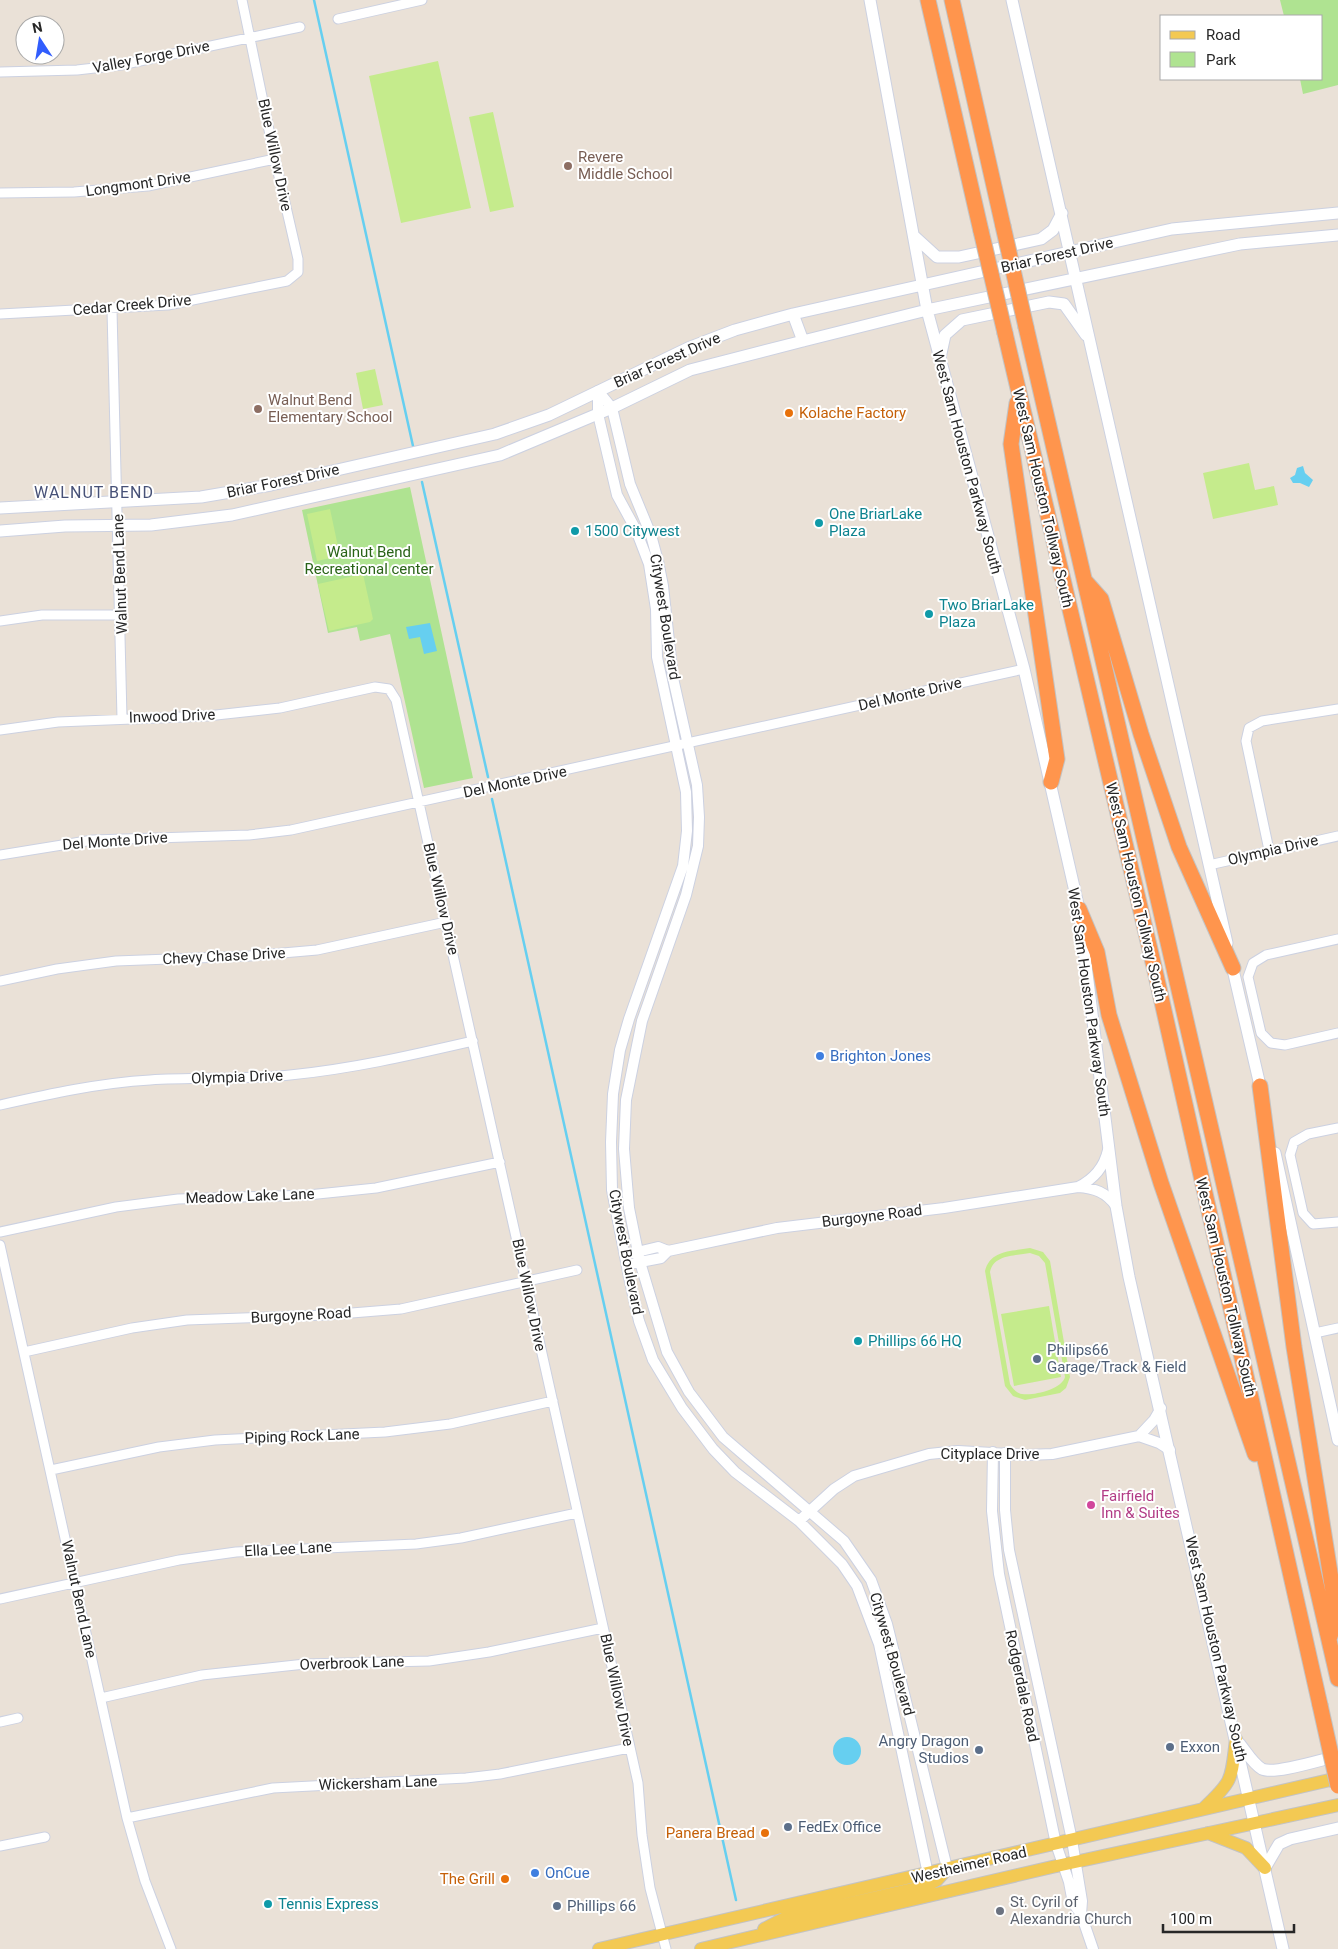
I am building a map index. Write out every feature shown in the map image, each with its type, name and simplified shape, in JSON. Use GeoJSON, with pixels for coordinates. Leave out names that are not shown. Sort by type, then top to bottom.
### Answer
{"type":"FeatureCollection","features":[{"type":"Feature","properties":{"kind":"highway","name":"West Sam Houston Tollway South"},"geometry":{"type":"LineString","coordinates":[[928,0],[1018,394],[1156,975],[1338,1786]]}},
{"type":"Feature","properties":{"kind":"highway","name":"West Sam Houston Tollway South"},"geometry":{"type":"LineString","coordinates":[[952,0],[1338,1679]]}},
{"type":"Feature","properties":{"kind":"highway"},"geometry":{"type":"LineString","coordinates":[[1018,394],[1011,444],[1057,759],[1051,782]]}},
{"type":"Feature","properties":{"kind":"highway"},"geometry":{"type":"LineString","coordinates":[[1084,580],[1101,599],[1141,734],[1179,846],[1233,968]]}},
{"type":"Feature","properties":{"kind":"highway"},"geometry":{"type":"LineString","coordinates":[[1079,909],[1096,952],[1109,1015],[1161,1183],[1278,1520]]}},
{"type":"Feature","properties":{"kind":"highway"},"geometry":{"type":"LineString","coordinates":[[1260,1086],[1294,1347],[1337,1616],[1329,1639]]}},
{"type":"Feature","properties":{"kind":"main road","name":"West Sam Houston Parkway South"},"geometry":{"type":"LineString","coordinates":[[870,0],[914,236],[921,285],[939,360],[1024,669],[1079,909],[1116,1206],[1129,1277],[1250,1798],[1283,1949]]}},
{"type":"Feature","properties":{"kind":"main road"},"geometry":{"type":"LineString","coordinates":[[1012,0],[1260,1086],[1338,1440]]}},
{"type":"Feature","properties":{"kind":"main road"},"geometry":{"type":"LineString","coordinates":[[914,236],[937,257],[959,258],[1041,239],[1053,230],[1062,213]]}},
{"type":"Feature","properties":{"kind":"main road","name":"Briar Forest Drive"},"geometry":{"type":"LineString","coordinates":[[0,508],[201,497],[271,485],[495,434],[549,415],[688,348],[735,330],[793,314],[1172,229],[1338,213]]}},
{"type":"Feature","properties":{"kind":"main road","name":"Briar Forest Drive"},"geometry":{"type":"LineString","coordinates":[[0,531],[65,526],[184,522],[232,515],[500,454],[612,408],[690,370],[803,341],[927,310],[1240,244],[1338,235]]}},
{"type":"Feature","properties":{"kind":"main road"},"geometry":{"type":"LineString","coordinates":[[939,360],[945,334],[962,320],[1050,302],[1064,304],[1089,339]]}},
{"type":"Feature","properties":{"kind":"main road"},"geometry":{"type":"LineString","coordinates":[[793,314],[803,341]]}},
{"type":"Feature","properties":{"kind":"main road"},"geometry":{"type":"LineString","coordinates":[[495,434],[500,454]]}},
{"type":"Feature","properties":{"kind":"main road"},"geometry":{"type":"LineString","coordinates":[[370,463],[375,483]]}},
{"type":"Feature","properties":{"kind":"main road"},"geometry":{"type":"LineString","coordinates":[[1236,1739],[1254,1762],[1263,1770],[1275,1770],[1338,1756]]}},
{"type":"Feature","properties":{"kind":"main road"},"geometry":{"type":"LineString","coordinates":[[1203,1809],[1226,1788],[1231,1778],[1236,1739]]}},
{"type":"Feature","properties":{"kind":"main road","name":"Westheimer Road"},"geometry":{"type":"LineString","coordinates":[[599,1949],[1338,1778]]}},
{"type":"Feature","properties":{"kind":"main road","name":"Westheimer Road"},"geometry":{"type":"LineString","coordinates":[[700,1949],[1070,1863],[1338,1805]]}},
{"type":"Feature","properties":{"kind":"main road"},"geometry":{"type":"LineString","coordinates":[[1208,1833],[1246,1848],[1265,1868],[1279,1844],[1290,1839],[1338,1828]]}},
{"type":"Feature","properties":{"kind":"main road"},"geometry":{"type":"LineString","coordinates":[[743,1939],[785,1918],[926,1886],[937,1880],[947,1868]]}},
{"type":"Feature","properties":{"kind":"street","name":"Blue Willow Drive"},"geometry":{"type":"LineString","coordinates":[[242,0],[298,259],[298,272],[287,281],[264,286]]}},
{"type":"Feature","properties":{"kind":"street"},"geometry":{"type":"LineString","coordinates":[[338,19],[422,0]]}},
{"type":"Feature","properties":{"kind":"street","name":"Valley Forge Drive"},"geometry":{"type":"LineString","coordinates":[[0,72],[78,70],[121,65],[300,27]]}},
{"type":"Feature","properties":{"kind":"street","name":"Longmont Drive"},"geometry":{"type":"LineString","coordinates":[[0,193],[74,192],[148,186],[275,159]]}},
{"type":"Feature","properties":{"kind":"street","name":"Cedar Creek Drive"},"geometry":{"type":"LineString","coordinates":[[0,314],[112,310],[168,305],[264,286]]}},
{"type":"Feature","properties":{"kind":"street","name":"Walnut Bend Lane"},"geometry":{"type":"LineString","coordinates":[[112,310],[121,615],[122,718]]}},
{"type":"Feature","properties":{"kind":"street","name":"Citywest Boulevard"},"geometry":{"type":"LineString","coordinates":[[598,391],[612,408],[630,484],[651,535],[658,561],[663,586],[673,678],[697,785],[699,816],[698,846],[686,895],[642,1021],[626,1100],[624,1149],[629,1208],[639,1257],[667,1352],[689,1392],[723,1437],[763,1474],[810,1509],[844,1541],[871,1580],[881,1603],[947,1868]]}},
{"type":"Feature","properties":{"kind":"street","name":"Citywest Boulevard"},"geometry":{"type":"LineString","coordinates":[[598,391],[598,414],[617,495],[636,530],[649,564],[656,609],[657,657],[686,792],[687,831],[683,866],[629,1020],[620,1050],[613,1094],[612,1190],[627,1266],[640,1321],[653,1360],[682,1408],[712,1449],[735,1472],[799,1521],[842,1564],[857,1586],[881,1653],[928,1874]]}},
{"type":"Feature","properties":{"kind":"street"},"geometry":{"type":"LineString","coordinates":[[0,621],[42,616],[121,615]]}},
{"type":"Feature","properties":{"kind":"street","name":"Del Monte Drive"},"geometry":{"type":"LineString","coordinates":[[0,855],[93,840],[249,835],[291,830],[419,804],[1024,669]]}},
{"type":"Feature","properties":{"kind":"street","name":"Blue Willow Drive"},"geometry":{"type":"LineString","coordinates":[[342,694],[375,687],[389,689],[396,700],[638,1783],[642,1835],[650,1888],[666,1949]]}},
{"type":"Feature","properties":{"kind":"street","name":"Inwood Drive"},"geometry":{"type":"LineString","coordinates":[[0,730],[58,722],[207,716],[280,708],[342,694]]}},
{"type":"Feature","properties":{"kind":"street"},"geometry":{"type":"LineString","coordinates":[[1269,850],[1246,741],[1249,728],[1262,721],[1338,709]]}},
{"type":"Feature","properties":{"kind":"street","name":"Olympia Drive"},"geometry":{"type":"LineString","coordinates":[[1209,865],[1338,836]]}},
{"type":"Feature","properties":{"kind":"street","name":"Chevy Chase Drive"},"geometry":{"type":"LineString","coordinates":[[0,981],[57,969],[116,961],[249,956],[317,950],[446,922]]}},
{"type":"Feature","properties":{"kind":"street"},"geometry":{"type":"LineString","coordinates":[[1338,939],[1266,955],[1253,963],[1248,977],[1261,1033],[1271,1043],[1285,1045],[1338,1033]]}},
{"type":"Feature","properties":{"kind":"street","name":"Olympia Drive"},"geometry":{"type":"LineString","coordinates":[[0,1105],[64,1091],[140,1081],[289,1075],[372,1064],[473,1041]]}},
{"type":"Feature","properties":{"kind":"street"},"geometry":{"type":"LineString","coordinates":[[1338,1128],[1308,1134],[1294,1142],[1290,1156],[1303,1213],[1313,1224],[1338,1222]]}},
{"type":"Feature","properties":{"kind":"street","name":"Burgoyne Road"},"geometry":{"type":"LineString","coordinates":[[1078,1187],[1092,1179],[1100,1171],[1105,1161],[1108,1139]]}},
{"type":"Feature","properties":{"kind":"street","name":"Meadow Lake Lane"},"geometry":{"type":"LineString","coordinates":[[0,1232],[116,1207],[178,1198],[308,1195],[376,1188],[500,1162]]}},
{"type":"Feature","properties":{"kind":"street","name":"Burgoyne Road"},"geometry":{"type":"LineString","coordinates":[[627,1266],[658,1247],[668,1251],[777,1228],[944,1208],[1078,1187],[1098,1190],[1112,1200],[1116,1206]]}},
{"type":"Feature","properties":{"kind":"street","name":"Walnut Bend Lane"},"geometry":{"type":"LineString","coordinates":[[0,1245],[127,1818],[145,1881],[171,1949]]}},
{"type":"Feature","properties":{"kind":"street","name":"Burgoyne Road"},"geometry":{"type":"LineString","coordinates":[[625,1254],[639,1257]]}},
{"type":"Feature","properties":{"kind":"street","name":"Burgoyne Road"},"geometry":{"type":"LineString","coordinates":[[24,1352],[132,1328],[187,1320],[327,1315],[401,1309],[577,1270]]}},
{"type":"Feature","properties":{"kind":"street"},"geometry":{"type":"LineString","coordinates":[[1315,1333],[1338,1328]]}},
{"type":"Feature","properties":{"kind":"street","name":"Piping Rock Lane"},"geometry":{"type":"LineString","coordinates":[[51,1470],[158,1447],[215,1440],[385,1432],[450,1424],[553,1401]]}},
{"type":"Feature","properties":{"kind":"street"},"geometry":{"type":"LineString","coordinates":[[1160,1408],[1154,1420],[1139,1436],[1159,1442],[1170,1450]]}},
{"type":"Feature","properties":{"kind":"street","name":"Cityplace Drive"},"geometry":{"type":"LineString","coordinates":[[799,1521],[834,1489],[854,1476],[929,1454],[958,1450],[1026,1456],[1052,1454],[1139,1436]]}},
{"type":"Feature","properties":{"kind":"street","name":"Rodgerdale Road"},"geometry":{"type":"LineString","coordinates":[[993,1452],[992,1511],[1003,1596],[1056,1844],[1070,1863]]}},
{"type":"Feature","properties":{"kind":"street","name":"Rodgerdale Road"},"geometry":{"type":"LineString","coordinates":[[1005,1453],[1005,1510],[1009,1550],[1072,1840],[1070,1863],[1073,1903],[1081,1914],[1092,1949]]}},
{"type":"Feature","properties":{"kind":"street","name":"Ella Lee Lane"},"geometry":{"type":"LineString","coordinates":[[0,1599],[179,1560],[236,1552],[416,1544],[461,1538],[577,1513]]}},
{"type":"Feature","properties":{"kind":"street"},"geometry":{"type":"LineString","coordinates":[[1003,1596],[1017,1592]]}},
{"type":"Feature","properties":{"kind":"street","name":"Overbrook Lane"},"geometry":{"type":"LineString","coordinates":[[101,1698],[202,1675],[256,1668],[428,1661],[489,1652],[603,1628]]}},
{"type":"Feature","properties":{"kind":"street"},"geometry":{"type":"LineString","coordinates":[[1029,1712],[1044,1709]]}},
{"type":"Feature","properties":{"kind":"street"},"geometry":{"type":"LineString","coordinates":[[0,1722],[18,1718]]}},
{"type":"Feature","properties":{"kind":"street","name":"Wickersham Lane"},"geometry":{"type":"LineString","coordinates":[[127,1818],[273,1788],[466,1778],[500,1774],[629,1748]]}},
{"type":"Feature","properties":{"kind":"street"},"geometry":{"type":"LineString","coordinates":[[0,1846],[45,1837]]}},
{"type":"Feature","properties":{"kind":"green space"},"geometry":{"type":"Polygon","coordinates":[[[1280,0],[1338,0],[1338,85],[1303,94],[1300,80],[1323,80],[1323,15],[1284,15],[1280,0]]]}},
{"type":"Feature","properties":{"kind":"green space"},"geometry":{"type":"Polygon","coordinates":[[[438,61],[471,208],[401,223],[369,76],[438,61]]]}},
{"type":"Feature","properties":{"kind":"green space"},"geometry":{"type":"Polygon","coordinates":[[[493,112],[514,207],[490,212],[469,117],[493,112]]]}},
{"type":"Feature","properties":{"kind":"green space"},"geometry":{"type":"Polygon","coordinates":[[[375,369],[383,405],[363,409],[356,373],[375,369]]]}},
{"type":"Feature","properties":{"kind":"green space"},"geometry":{"type":"Polygon","coordinates":[[[1249,463],[1255,490],[1274,486],[1278,505],[1213,519],[1203,473],[1249,463]]]}},
{"type":"Feature","properties":{"kind":"green space","name":"Walnut Bend Recreational center"},"geometry":{"type":"Polygon","coordinates":[[[410,487],[473,778],[424,788],[390,634],[360,641],[357,627],[328,633],[302,510],[410,487]]]}},
{"type":"Feature","properties":{"kind":"green space"},"geometry":{"type":"Polygon","coordinates":[[[330,509],[340,556],[317,561],[307,514],[330,509]]]}},
{"type":"Feature","properties":{"kind":"green space"},"geometry":{"type":"Polygon","coordinates":[[[363,574],[373,619],[370,622],[329,631],[318,584],[363,574]]]}},
{"type":"Feature","properties":{"kind":"green space"},"geometry":{"type":"Polygon","coordinates":[[[1030,1248],[1043,1252],[1050,1261],[1070,1377],[1066,1388],[1060,1393],[1025,1400],[1013,1396],[1005,1386],[985,1271],[988,1264],[997,1255],[1030,1248]],[[1030,1253],[1006,1257],[996,1262],[990,1272],[1010,1384],[1018,1393],[1022,1394],[1047,1391],[1059,1385],[1065,1377],[1045,1263],[1039,1256],[1030,1253]]]}},
{"type":"Feature","properties":{"kind":"green space"},"geometry":{"type":"Polygon","coordinates":[[[1049,1306],[1061,1377],[1014,1386],[1001,1314],[1049,1306]]]}},
{"type":"Feature","properties":{"kind":"water"},"geometry":{"type":"Polygon","coordinates":[[[1303,466],[1305,473],[1313,480],[1309,487],[1300,483],[1293,483],[1290,478],[1295,475],[1297,468],[1303,466]]]}},
{"type":"Feature","properties":{"kind":"water"},"geometry":{"type":"Polygon","coordinates":[[[430,623],[437,651],[424,654],[420,637],[409,639],[406,627],[430,623]]]}},
{"type":"Feature","properties":{"kind":"water"},"geometry":{"type":"Polygon","coordinates":[[[847,1737],[857,1741],[861,1751],[857,1761],[847,1765],[837,1761],[833,1751],[837,1741],[847,1737]]]}},
{"type":"Feature","properties":{"kind":"waterway"},"geometry":{"type":"LineString","coordinates":[[314,0],[413,446]]}},
{"type":"Feature","properties":{"kind":"waterway"},"geometry":{"type":"LineString","coordinates":[[422,482],[488,777]]}},
{"type":"Feature","properties":{"kind":"waterway"},"geometry":{"type":"LineString","coordinates":[[492,799],[736,1900]]}},
{"type":"Feature","properties":{"kind":"place","name":"Revere Middle School"},"geometry":{"type":"Point","coordinates":[568,166]}},
{"type":"Feature","properties":{"kind":"place","name":"Walnut Bend Elementary School"},"geometry":{"type":"Point","coordinates":[258,409]}},
{"type":"Feature","properties":{"kind":"place","name":"Kolache Factory"},"geometry":{"type":"Point","coordinates":[789,413]}},
{"type":"Feature","properties":{"kind":"place","name":"One BriarLake Plaza"},"geometry":{"type":"Point","coordinates":[819,523]}},
{"type":"Feature","properties":{"kind":"place","name":"1500 Citywest"},"geometry":{"type":"Point","coordinates":[575,531]}},
{"type":"Feature","properties":{"kind":"place","name":"Two BriarLake Plaza"},"geometry":{"type":"Point","coordinates":[929,614]}},
{"type":"Feature","properties":{"kind":"place","name":"Brighton Jones"},"geometry":{"type":"Point","coordinates":[820,1056]}},
{"type":"Feature","properties":{"kind":"place","name":"Phillips 66 HQ"},"geometry":{"type":"Point","coordinates":[858,1341]}},
{"type":"Feature","properties":{"kind":"place","name":"Philips66 Garage/Track & Field"},"geometry":{"type":"Point","coordinates":[1037,1359]}},
{"type":"Feature","properties":{"kind":"place","name":"Fairfield Inn & Suites"},"geometry":{"type":"Point","coordinates":[1091,1505]}},
{"type":"Feature","properties":{"kind":"place","name":"Exxon"},"geometry":{"type":"Point","coordinates":[1170,1747]}},
{"type":"Feature","properties":{"kind":"place","name":"Angry Dragon Studios"},"geometry":{"type":"Point","coordinates":[979,1750]}},
{"type":"Feature","properties":{"kind":"place","name":"FedEx Office"},"geometry":{"type":"Point","coordinates":[788,1827]}},
{"type":"Feature","properties":{"kind":"place","name":"Panera Bread"},"geometry":{"type":"Point","coordinates":[765,1833]}},
{"type":"Feature","properties":{"kind":"place","name":"OnCue"},"geometry":{"type":"Point","coordinates":[535,1873]}},
{"type":"Feature","properties":{"kind":"place","name":"The Grill"},"geometry":{"type":"Point","coordinates":[505,1879]}},
{"type":"Feature","properties":{"kind":"place","name":"Tennis Express"},"geometry":{"type":"Point","coordinates":[268,1904]}},
{"type":"Feature","properties":{"kind":"place","name":"Phillips 66"},"geometry":{"type":"Point","coordinates":[557,1906]}},
{"type":"Feature","properties":{"kind":"place","name":"St. Cyril of Alexandria Church"},"geometry":{"type":"Point","coordinates":[1000,1911]}},
{"type":"Feature","properties":{"kind":"district","name":"WALNUT BEND"},"geometry":{"type":"Point","coordinates":[94,492]}}]}
